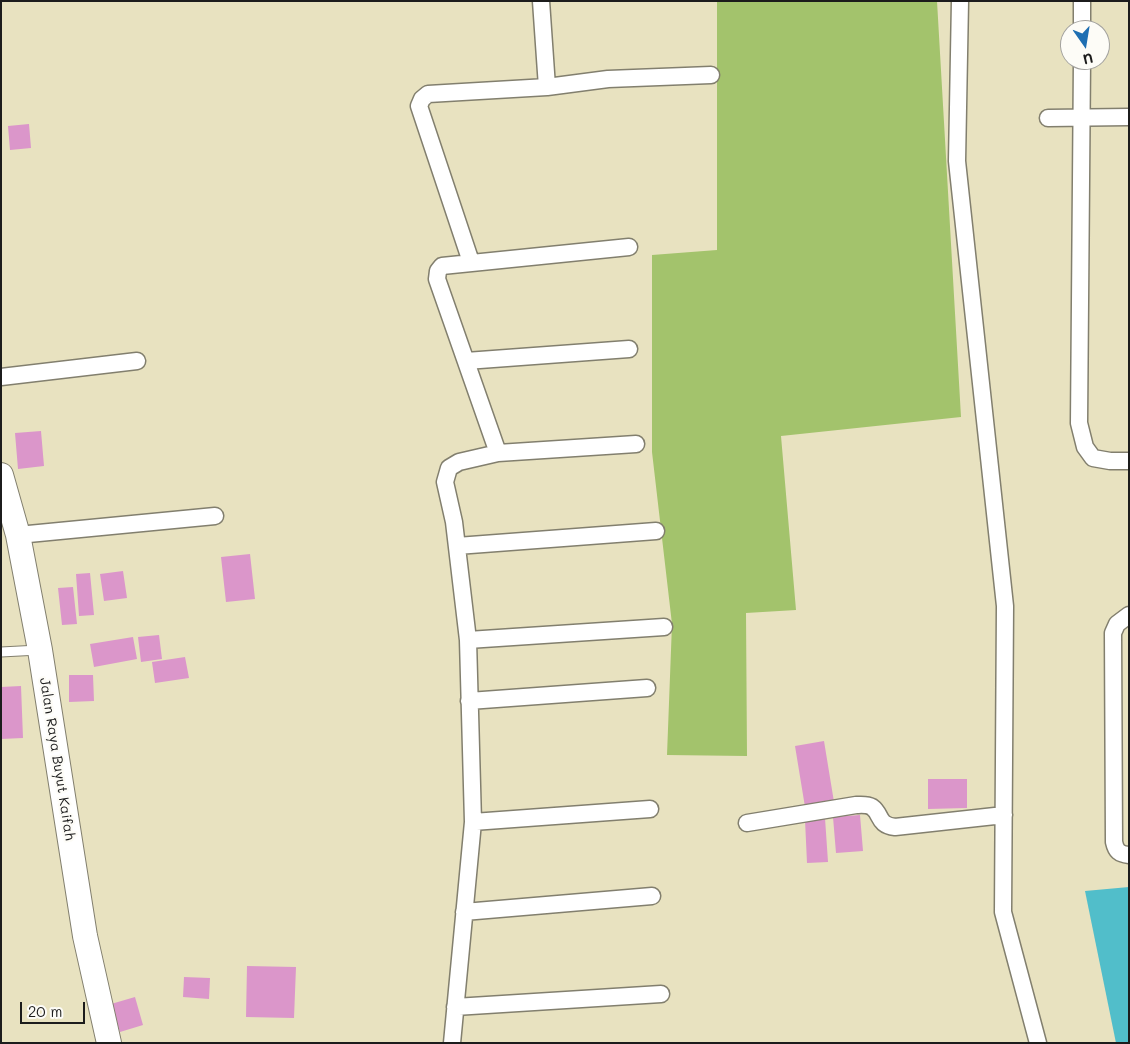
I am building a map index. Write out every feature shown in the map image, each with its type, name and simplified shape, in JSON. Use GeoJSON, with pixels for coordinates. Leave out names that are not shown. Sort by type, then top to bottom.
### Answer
{"type":"FeatureCollection","features":[{"type":"Feature","properties":{"kind":"street"},"geometry":{"type":"LineString","coordinates":[[541,1],[546,87]]}},
{"type":"Feature","properties":{"kind":"street"},"geometry":{"type":"LineString","coordinates":[[960,1],[957,161],[1005,606],[1004,912],[1038,1043]]}},
{"type":"Feature","properties":{"kind":"street"},"geometry":{"type":"LineString","coordinates":[[1082,1],[1082,20]]}},
{"type":"Feature","properties":{"kind":"street"},"geometry":{"type":"LineString","coordinates":[[1082,70],[1079,423],[1085,447],[1093,458],[1110,461],[1129,461]]}},
{"type":"Feature","properties":{"kind":"street"},"geometry":{"type":"LineString","coordinates":[[471,262],[419,106],[422,99],[428,94],[546,87],[608,79],[711,75]]}},
{"type":"Feature","properties":{"kind":"street"},"geometry":{"type":"LineString","coordinates":[[1048,118],[1129,117]]}},
{"type":"Feature","properties":{"kind":"street"},"geometry":{"type":"LineString","coordinates":[[498,453],[438,278],[438,271],[442,266],[471,262],[629,247]]}},
{"type":"Feature","properties":{"kind":"street"},"geometry":{"type":"LineString","coordinates":[[466,361],[628,350]]}},
{"type":"Feature","properties":{"kind":"street"},"geometry":{"type":"LineString","coordinates":[[1,377],[137,361]]}},
{"type":"Feature","properties":{"kind":"street"},"geometry":{"type":"LineString","coordinates":[[452,1043],[472,822],[468,640],[454,522],[445,482],[449,468],[459,462],[498,453],[636,444]]}},
{"type":"Feature","properties":{"kind":"street","name":"Jalan Raya Buyut Kaifah"},"geometry":{"type":"LineString","coordinates":[[2,484],[18,534],[40,650],[85,936],[109,1043]]}},
{"type":"Feature","properties":{"kind":"street"},"geometry":{"type":"LineString","coordinates":[[18,534],[215,516]]}},
{"type":"Feature","properties":{"kind":"street"},"geometry":{"type":"LineString","coordinates":[[457,546],[656,531]]}},
{"type":"Feature","properties":{"kind":"street"},"geometry":{"type":"LineString","coordinates":[[1129,615],[1117,624],[1113,633],[1114,842],[1116,849],[1120,853],[1129,855]]}},
{"type":"Feature","properties":{"kind":"street"},"geometry":{"type":"LineString","coordinates":[[468,640],[664,627]]}},
{"type":"Feature","properties":{"kind":"street"},"geometry":{"type":"LineString","coordinates":[[469,701],[647,688]]}},
{"type":"Feature","properties":{"kind":"street"},"geometry":{"type":"LineString","coordinates":[[747,823],[856,805],[873,808],[881,822],[895,827],[1004,815]]}},
{"type":"Feature","properties":{"kind":"street"},"geometry":{"type":"LineString","coordinates":[[472,822],[650,809]]}},
{"type":"Feature","properties":{"kind":"street"},"geometry":{"type":"LineString","coordinates":[[464,912],[652,896]]}},
{"type":"Feature","properties":{"kind":"street"},"geometry":{"type":"LineString","coordinates":[[455,1007],[661,994]]}},
{"type":"Feature","properties":{"kind":"lane"},"geometry":{"type":"LineString","coordinates":[[1,652],[40,650]]}},
{"type":"Feature","properties":{"kind":"green space"},"geometry":{"type":"Polygon","coordinates":[[[717,1],[937,1],[961,417],[781,436],[796,610],[746,613],[747,756],[667,755],[672,624],[652,452],[652,255],[717,250],[717,1]]]}},
{"type":"Feature","properties":{"kind":"water"},"geometry":{"type":"Polygon","coordinates":[[[1129,887],[1129,1043],[1116,1043],[1085,891],[1129,887]]]}},
{"type":"Feature","properties":{"kind":"building"},"geometry":{"type":"Polygon","coordinates":[[[29,124],[31,148],[10,150],[8,126],[29,124]]]}},
{"type":"Feature","properties":{"kind":"building"},"geometry":{"type":"Polygon","coordinates":[[[41,431],[44,466],[18,469],[15,433],[41,431]]]}},
{"type":"Feature","properties":{"kind":"building"},"geometry":{"type":"Polygon","coordinates":[[[250,554],[255,599],[226,602],[221,557],[250,554]]]}},
{"type":"Feature","properties":{"kind":"building"},"geometry":{"type":"Polygon","coordinates":[[[123,571],[127,598],[104,601],[100,574],[123,571]]]}},
{"type":"Feature","properties":{"kind":"building"},"geometry":{"type":"Polygon","coordinates":[[[90,573],[94,615],[79,616],[76,574],[90,573]]]}},
{"type":"Feature","properties":{"kind":"building"},"geometry":{"type":"Polygon","coordinates":[[[73,587],[77,624],[62,625],[58,588],[73,587]]]}},
{"type":"Feature","properties":{"kind":"building"},"geometry":{"type":"Polygon","coordinates":[[[159,635],[162,659],[141,662],[138,637],[159,635]]]}},
{"type":"Feature","properties":{"kind":"building"},"geometry":{"type":"Polygon","coordinates":[[[133,637],[137,659],[94,667],[90,644],[133,637]]]}},
{"type":"Feature","properties":{"kind":"building"},"geometry":{"type":"Polygon","coordinates":[[[185,657],[189,678],[155,683],[152,662],[185,657]]]}},
{"type":"Feature","properties":{"kind":"building"},"geometry":{"type":"Polygon","coordinates":[[[69,675],[93,675],[94,701],[69,702],[69,675]]]}},
{"type":"Feature","properties":{"kind":"building"},"geometry":{"type":"Polygon","coordinates":[[[21,686],[23,738],[1,739],[1,687],[21,686]]]}},
{"type":"Feature","properties":{"kind":"building"},"geometry":{"type":"Polygon","coordinates":[[[824,741],[834,802],[805,807],[795,746],[824,741]]]}},
{"type":"Feature","properties":{"kind":"building"},"geometry":{"type":"Polygon","coordinates":[[[928,779],[967,779],[967,808],[928,809],[928,779]]]}},
{"type":"Feature","properties":{"kind":"building"},"geometry":{"type":"Polygon","coordinates":[[[860,815],[863,851],[836,853],[833,817],[860,815]]]}},
{"type":"Feature","properties":{"kind":"building"},"geometry":{"type":"Polygon","coordinates":[[[825,818],[828,862],[807,863],[805,820],[825,818]]]}},
{"type":"Feature","properties":{"kind":"building"},"geometry":{"type":"Polygon","coordinates":[[[247,966],[296,967],[294,1018],[246,1017],[247,966]]]}},
{"type":"Feature","properties":{"kind":"building"},"geometry":{"type":"Polygon","coordinates":[[[184,977],[210,978],[209,999],[183,997],[184,977]]]}},
{"type":"Feature","properties":{"kind":"building"},"geometry":{"type":"Polygon","coordinates":[[[135,997],[143,1025],[120,1032],[111,1004],[135,997]]]}}]}
